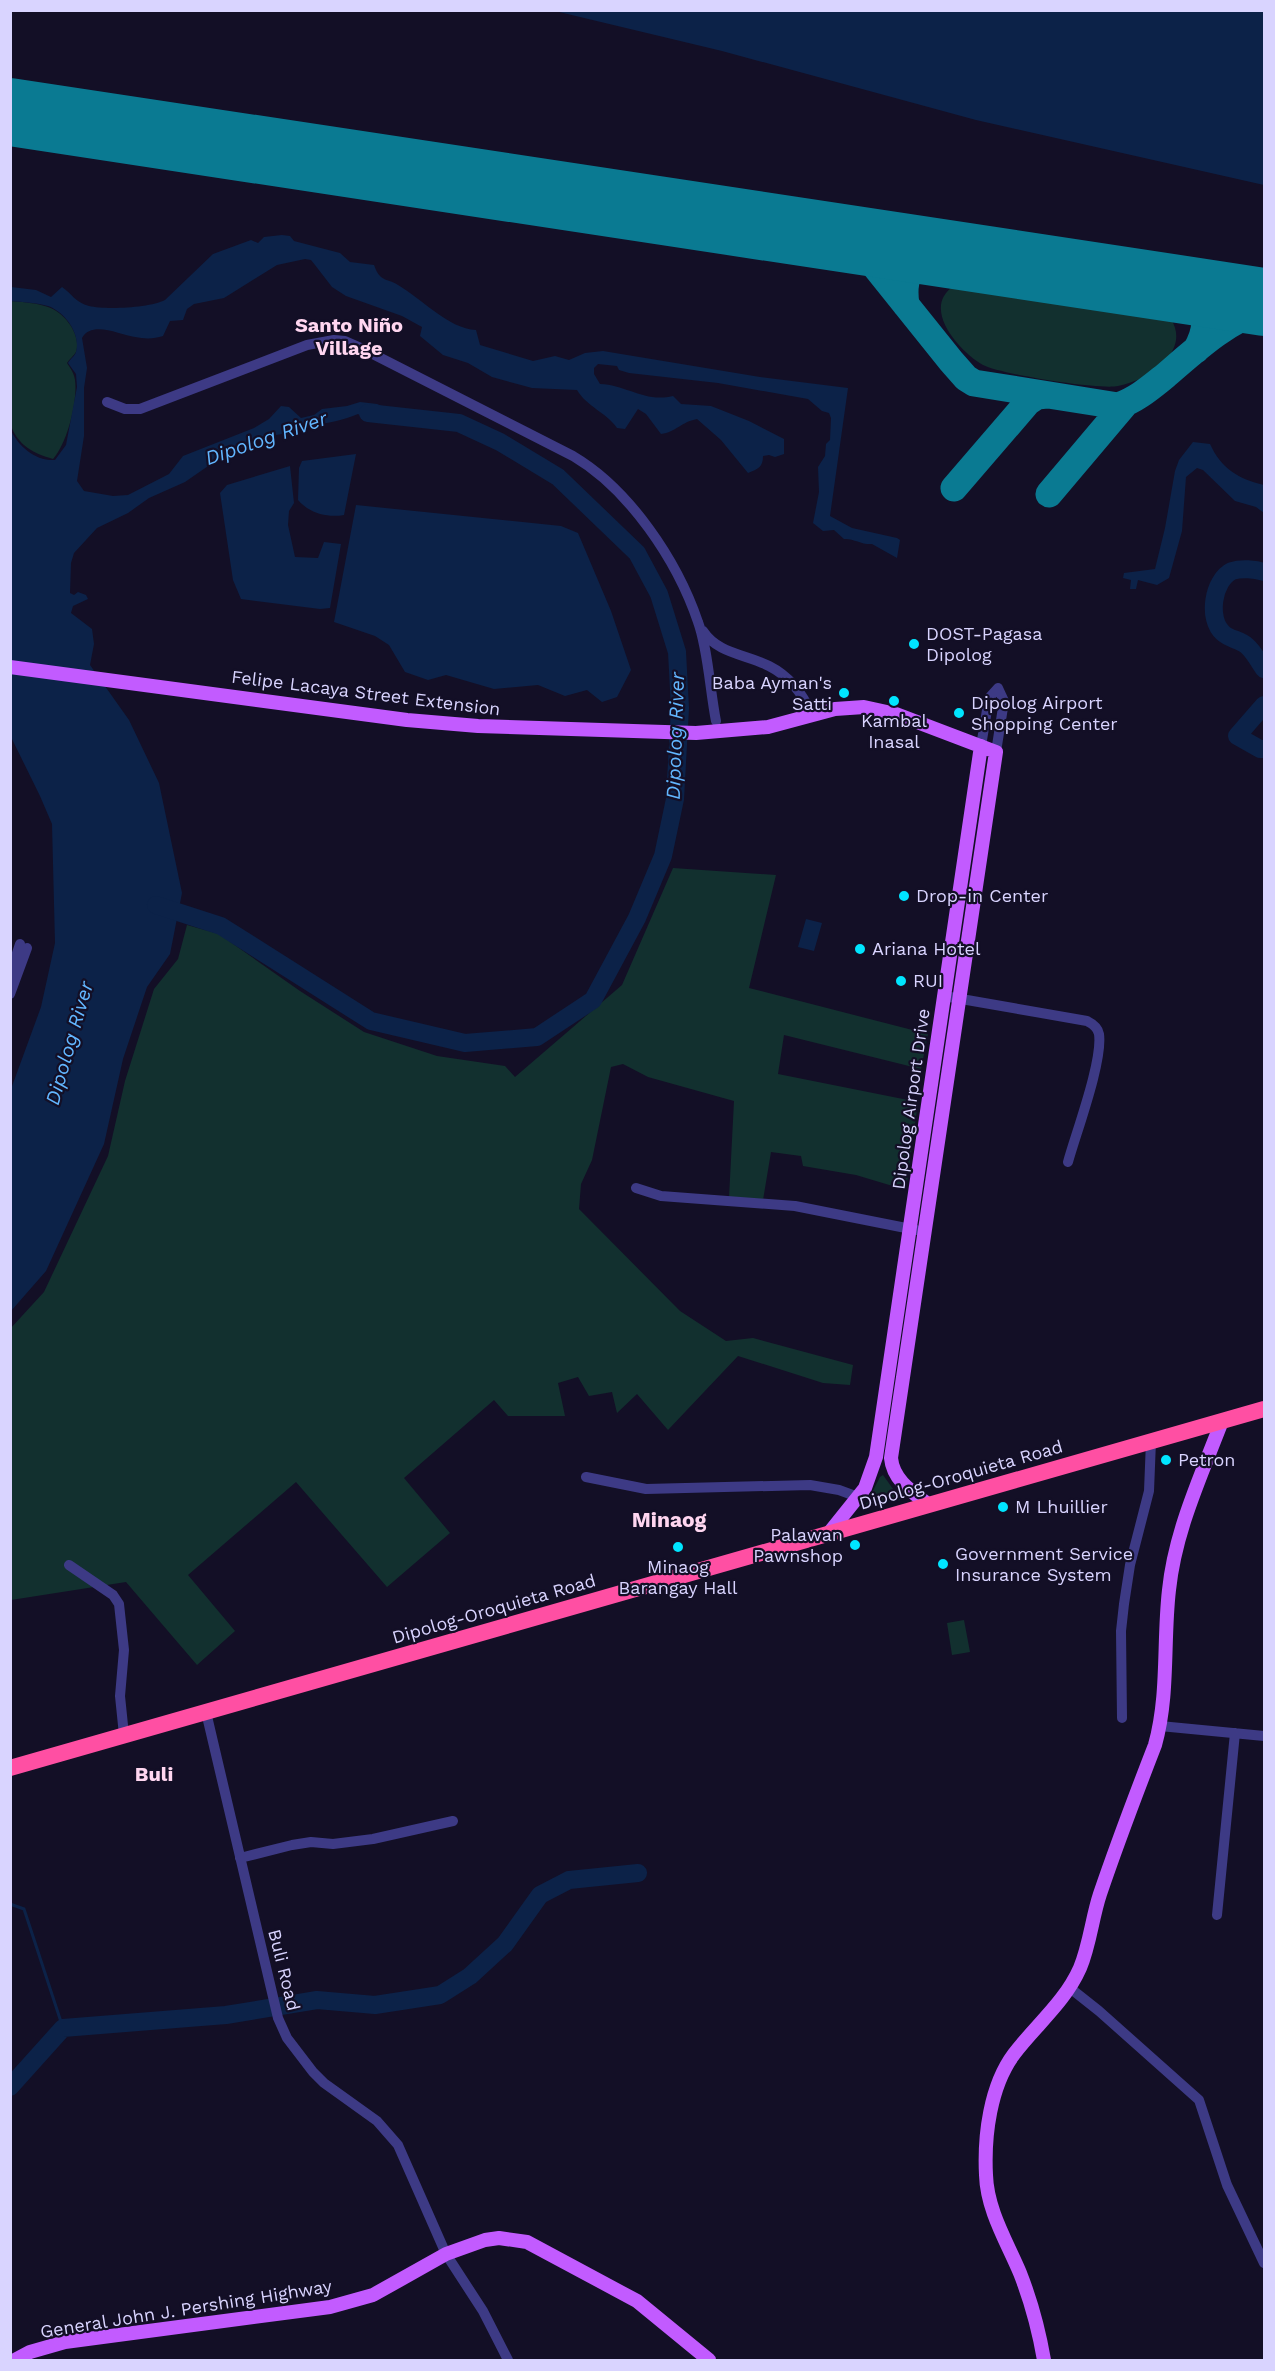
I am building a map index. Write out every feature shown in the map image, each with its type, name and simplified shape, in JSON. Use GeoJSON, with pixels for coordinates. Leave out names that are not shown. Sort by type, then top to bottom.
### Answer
{"type":"FeatureCollection","features":[{"type":"Feature","properties":{"kind":"highway","name":"Dipolog-Oroquieta Road"},"geometry":{"type":"LineString","coordinates":[[10,1768],[1264,1409]]}},
{"type":"Feature","properties":{"kind":"main road","name":"Felipe Lacaya Street Extension"},"geometry":{"type":"LineString","coordinates":[[10,667],[407,720],[478,726],[696,733],[768,727],[849,708],[880,709],[996,752]]}},
{"type":"Feature","properties":{"kind":"main road","name":"Dipolog Airport Drive"},"geometry":{"type":"LineString","coordinates":[[829,1533],[858,1497],[870,1477],[876,1457],[981,747]]}},
{"type":"Feature","properties":{"kind":"main road","name":"Dipolog Airport Drive"},"geometry":{"type":"LineString","coordinates":[[891,1458],[996,752]]}},
{"type":"Feature","properties":{"kind":"main road"},"geometry":{"type":"LineString","coordinates":[[1044,2361],[1041,2342],[1020,2275],[989,2198],[985,2159],[995,2097],[1004,2071],[1014,2054],[1070,1988],[1081,1964],[1099,1897],[1160,1726],[1167,1608],[1173,1564],[1188,1510],[1222,1421]]}},
{"type":"Feature","properties":{"kind":"main road"},"geometry":{"type":"LineString","coordinates":[[876,1457],[891,1458],[894,1473],[928,1504]]}},
{"type":"Feature","properties":{"kind":"main road","name":"General John J. Pershing Highway"},"geometry":{"type":"LineString","coordinates":[[15,2361],[38,2349],[65,2342],[330,2307],[373,2295],[447,2254],[485,2240],[499,2238],[527,2242],[637,2301],[709,2361]]}},
{"type":"Feature","properties":{"kind":"street"},"geometry":{"type":"LineString","coordinates":[[107,402],[125,409],[140,409],[307,345],[334,340],[345,341],[383,357],[593,468],[619,491],[661,548],[683,585],[699,624],[710,641],[734,654],[768,665],[788,678],[805,700],[812,715]]}},
{"type":"Feature","properties":{"kind":"street"},"geometry":{"type":"LineString","coordinates":[[699,624],[716,721]]}},
{"type":"Feature","properties":{"kind":"street"},"geometry":{"type":"LineString","coordinates":[[981,747],[989,698],[998,688],[1004,701],[996,752]]}},
{"type":"Feature","properties":{"kind":"street"},"geometry":{"type":"LineString","coordinates":[[10,974],[24,946],[10,994]]}},
{"type":"Feature","properties":{"kind":"street"},"geometry":{"type":"LineString","coordinates":[[944,996],[1087,1021],[1096,1027],[1099,1033],[1099,1045],[1093,1076],[1068,1162]]}},
{"type":"Feature","properties":{"kind":"street"},"geometry":{"type":"LineString","coordinates":[[636,1188],[668,1197],[795,1206],[925,1231]]}},
{"type":"Feature","properties":{"kind":"street"},"geometry":{"type":"LineString","coordinates":[[1122,1718],[1121,1631],[1130,1565],[1150,1485],[1151,1441]]}},
{"type":"Feature","properties":{"kind":"street"},"geometry":{"type":"LineString","coordinates":[[586,1477],[646,1489],[810,1485],[839,1490],[858,1497]]}},
{"type":"Feature","properties":{"kind":"street"},"geometry":{"type":"LineString","coordinates":[[69,1565],[117,1600],[124,1650],[120,1696],[124,1735]]}},
{"type":"Feature","properties":{"kind":"street","name":"Buli Road"},"geometry":{"type":"LineString","coordinates":[[206,1712],[274,2002],[287,2038],[324,2083],[377,2121],[398,2145],[447,2254],[483,2311],[508,2361]]}},
{"type":"Feature","properties":{"kind":"street"},"geometry":{"type":"LineString","coordinates":[[1160,1726],[1264,1736]]}},
{"type":"Feature","properties":{"kind":"street"},"geometry":{"type":"LineString","coordinates":[[1217,1915],[1235,1733]]}},
{"type":"Feature","properties":{"kind":"street"},"geometry":{"type":"LineString","coordinates":[[240,1858],[311,1842],[333,1844],[373,1839],[453,1821]]}},
{"type":"Feature","properties":{"kind":"street"},"geometry":{"type":"LineString","coordinates":[[1070,1988],[1199,2100],[1227,2185],[1264,2263]]}},
{"type":"Feature","properties":{"kind":"green space"},"geometry":{"type":"Polygon","coordinates":[[[954,286],[1171,319],[1176,330],[1175,345],[1166,360],[1156,369],[1137,380],[1118,386],[1091,386],[1028,377],[993,369],[974,359],[947,329],[942,317],[941,306],[945,295],[954,286]]]}},
{"type":"Feature","properties":{"kind":"green space"},"geometry":{"type":"Polygon","coordinates":[[[11,301],[39,305],[54,310],[70,325],[76,338],[76,352],[67,363],[75,380],[73,410],[63,443],[53,459],[28,448],[18,439],[11,426],[11,301]]]}},
{"type":"Feature","properties":{"kind":"green space"},"geometry":{"type":"Polygon","coordinates":[[[673,868],[776,875],[749,988],[928,1034],[921,1069],[784,1035],[778,1074],[918,1102],[906,1190],[856,1175],[803,1166],[801,1156],[771,1152],[763,1200],[729,1198],[734,1101],[648,1077],[623,1064],[611,1067],[592,1160],[581,1184],[579,1209],[680,1311],[726,1341],[753,1338],[853,1365],[850,1385],[823,1383],[738,1356],[668,1430],[637,1394],[617,1413],[612,1392],[589,1396],[578,1377],[558,1383],[565,1416],[508,1416],[494,1400],[404,1478],[450,1533],[387,1587],[296,1482],[188,1575],[235,1631],[197,1665],[126,1582],[11,1600],[10,1329],[44,1292],[108,1156],[125,1081],[154,989],[178,959],[187,925],[219,934],[300,991],[364,1032],[437,1056],[505,1066],[515,1077],[622,985],[673,868]]]}},
{"type":"Feature","properties":{"kind":"green space"},"geometry":{"type":"Polygon","coordinates":[[[883,1475],[901,1500],[865,1506],[880,1477],[883,1475]]]}},
{"type":"Feature","properties":{"kind":"green space"},"geometry":{"type":"Polygon","coordinates":[[[964,1620],[970,1652],[952,1655],[947,1623],[964,1620]]]}},
{"type":"Feature","properties":{"kind":"water"},"geometry":{"type":"Polygon","coordinates":[[[555,11],[1264,11],[1264,185],[976,120],[722,51],[555,11]]]}},
{"type":"Feature","properties":{"kind":"water"},"geometry":{"type":"Polygon","coordinates":[[[290,236],[294,241],[340,253],[350,262],[374,265],[381,277],[407,291],[446,319],[476,330],[480,345],[533,361],[555,356],[569,360],[585,353],[603,351],[760,377],[848,388],[830,516],[852,528],[897,538],[900,540],[897,558],[872,544],[844,539],[834,530],[823,531],[813,523],[819,492],[818,467],[825,456],[826,444],[830,440],[831,418],[829,413],[822,411],[808,399],[718,383],[629,373],[619,370],[617,366],[598,364],[594,368],[594,374],[600,384],[619,387],[645,396],[663,398],[673,396],[681,404],[711,406],[749,421],[784,439],[784,454],[775,457],[763,456],[759,467],[748,473],[721,440],[697,419],[661,434],[646,414],[638,409],[625,429],[617,428],[577,390],[532,388],[492,377],[468,363],[443,355],[420,336],[422,327],[402,316],[346,296],[332,287],[311,260],[305,259],[277,265],[224,298],[194,304],[187,309],[183,320],[170,321],[163,336],[142,338],[99,329],[87,333],[82,338],[87,368],[84,388],[84,436],[77,481],[84,491],[113,496],[128,495],[169,474],[183,456],[254,428],[269,419],[281,406],[289,407],[301,418],[314,415],[322,409],[360,402],[377,404],[389,409],[391,418],[368,420],[358,414],[330,422],[301,424],[288,433],[270,436],[224,455],[185,482],[149,498],[128,513],[97,528],[74,553],[71,563],[70,593],[74,595],[78,592],[86,595],[88,599],[73,606],[71,613],[92,629],[94,644],[90,665],[129,720],[159,783],[182,893],[170,954],[147,987],[123,1059],[104,1144],[46,1271],[11,1311],[11,1089],[41,1007],[55,943],[52,824],[11,737],[10,429],[28,452],[41,458],[55,460],[66,445],[77,387],[76,374],[68,363],[77,345],[74,331],[66,318],[48,306],[11,301],[11,287],[36,290],[51,297],[62,287],[81,303],[96,307],[127,308],[149,305],[165,300],[213,254],[251,240],[258,243],[264,237],[290,236]]]}},
{"type":"Feature","properties":{"kind":"water"},"geometry":{"type":"Polygon","coordinates":[[[1193,442],[1210,444],[1219,460],[1231,471],[1238,476],[1264,485],[1264,513],[1256,507],[1235,501],[1203,470],[1197,468],[1186,477],[1182,531],[1169,578],[1157,585],[1138,580],[1136,589],[1130,589],[1131,580],[1123,578],[1124,573],[1155,569],[1175,471],[1179,460],[1193,442]]]}},
{"type":"Feature","properties":{"kind":"water"},"geometry":{"type":"Polygon","coordinates":[[[356,454],[344,515],[319,514],[298,500],[299,468],[302,461],[356,454]]]}},
{"type":"Feature","properties":{"kind":"water"},"geometry":{"type":"Polygon","coordinates":[[[290,466],[294,503],[289,511],[288,525],[295,557],[318,558],[324,542],[341,544],[330,608],[320,609],[241,599],[233,580],[220,493],[227,485],[290,466]]]}},
{"type":"Feature","properties":{"kind":"water"},"geometry":{"type":"Polygon","coordinates":[[[356,505],[561,526],[578,533],[611,611],[631,670],[617,697],[602,702],[587,690],[565,696],[538,685],[494,689],[446,675],[428,680],[405,672],[389,645],[375,636],[334,622],[356,505]]]}},
{"type":"Feature","properties":{"kind":"water"},"geometry":{"type":"Polygon","coordinates":[[[806,919],[822,923],[814,951],[798,947],[806,919]]]}},
{"type":"Feature","properties":{"kind":"waterway","name":"Dipolog River"},"geometry":{"type":"LineString","coordinates":[[156,905],[221,926],[371,1021],[465,1043],[537,1037],[593,1000],[637,918],[663,856],[675,799],[680,708],[677,652],[659,594],[637,553],[558,477],[500,442],[459,423],[368,413]]}},
{"type":"Feature","properties":{"kind":"waterway"},"geometry":{"type":"LineString","coordinates":[[1264,572],[1240,569],[1232,571],[1220,583],[1214,600],[1218,627],[1228,637],[1247,646],[1264,669]]}},
{"type":"Feature","properties":{"kind":"waterway"},"geometry":{"type":"LineString","coordinates":[[1264,705],[1237,736],[1264,749]]}},
{"type":"Feature","properties":{"kind":"waterway"},"geometry":{"type":"LineString","coordinates":[[10,2087],[63,2028],[226,2015],[317,2000],[375,2005],[440,1995],[470,1976],[505,1944],[540,1895],[569,1880],[638,1873]]}},
{"type":"Feature","properties":{"kind":"waterway"},"geometry":{"type":"LineString","coordinates":[[10,1904],[24,1909],[63,2028]]}},
{"type":"Feature","properties":{"kind":"taxiway"},"geometry":{"type":"LineString","coordinates":[[836,237],[858,248],[866,255],[951,361],[966,378],[974,383],[1118,406],[1148,389],[1224,328],[1264,309]]}},
{"type":"Feature","properties":{"kind":"taxiway"},"geometry":{"type":"LineString","coordinates":[[906,305],[906,280],[918,262],[932,251]]}},
{"type":"Feature","properties":{"kind":"taxiway"},"geometry":{"type":"LineString","coordinates":[[1181,289],[1196,302],[1204,316],[1204,332],[1196,350]]}},
{"type":"Feature","properties":{"kind":"taxiway"},"geometry":{"type":"LineString","coordinates":[[954,488],[1028,402],[1037,396],[1047,395]]}},
{"type":"Feature","properties":{"kind":"taxiway"},"geometry":{"type":"LineString","coordinates":[[1049,494],[1125,404]]}},
{"type":"Feature","properties":{"kind":"runway"},"geometry":{"type":"LineString","coordinates":[[10,112],[1264,302]]}},
{"type":"Feature","properties":{"kind":"place","name":"DOST-Pagasa Dipolog"},"geometry":{"type":"Point","coordinates":[914,644]}},
{"type":"Feature","properties":{"kind":"place","name":"Baba Ayman's Satti"},"geometry":{"type":"Point","coordinates":[844,693]}},
{"type":"Feature","properties":{"kind":"place","name":"Kambal Inasal"},"geometry":{"type":"Point","coordinates":[894,701]}},
{"type":"Feature","properties":{"kind":"place","name":"Dipolog Airport Shopping Center"},"geometry":{"type":"Point","coordinates":[959,713]}},
{"type":"Feature","properties":{"kind":"place","name":"Drop-in Center"},"geometry":{"type":"Point","coordinates":[904,896]}},
{"type":"Feature","properties":{"kind":"place","name":"Ariana Hotel"},"geometry":{"type":"Point","coordinates":[860,949]}},
{"type":"Feature","properties":{"kind":"place","name":"RUI"},"geometry":{"type":"Point","coordinates":[901,981]}},
{"type":"Feature","properties":{"kind":"place","name":"Petron"},"geometry":{"type":"Point","coordinates":[1166,1460]}},
{"type":"Feature","properties":{"kind":"place","name":"M Lhuillier"},"geometry":{"type":"Point","coordinates":[1003,1507]}},
{"type":"Feature","properties":{"kind":"place","name":"Palawan Pawnshop"},"geometry":{"type":"Point","coordinates":[855,1545]}},
{"type":"Feature","properties":{"kind":"place","name":"Minaog Barangay Hall"},"geometry":{"type":"Point","coordinates":[678,1547]}},
{"type":"Feature","properties":{"kind":"place","name":"Government Service Insurance System"},"geometry":{"type":"Point","coordinates":[943,1564]}},
{"type":"Feature","properties":{"kind":"district","name":"Santo Niño Village"},"geometry":{"type":"Point","coordinates":[349,336]}},
{"type":"Feature","properties":{"kind":"district","name":"Minaog"},"geometry":{"type":"Point","coordinates":[669,1520]}},
{"type":"Feature","properties":{"kind":"district","name":"Buli"},"geometry":{"type":"Point","coordinates":[154,1774]}}]}
